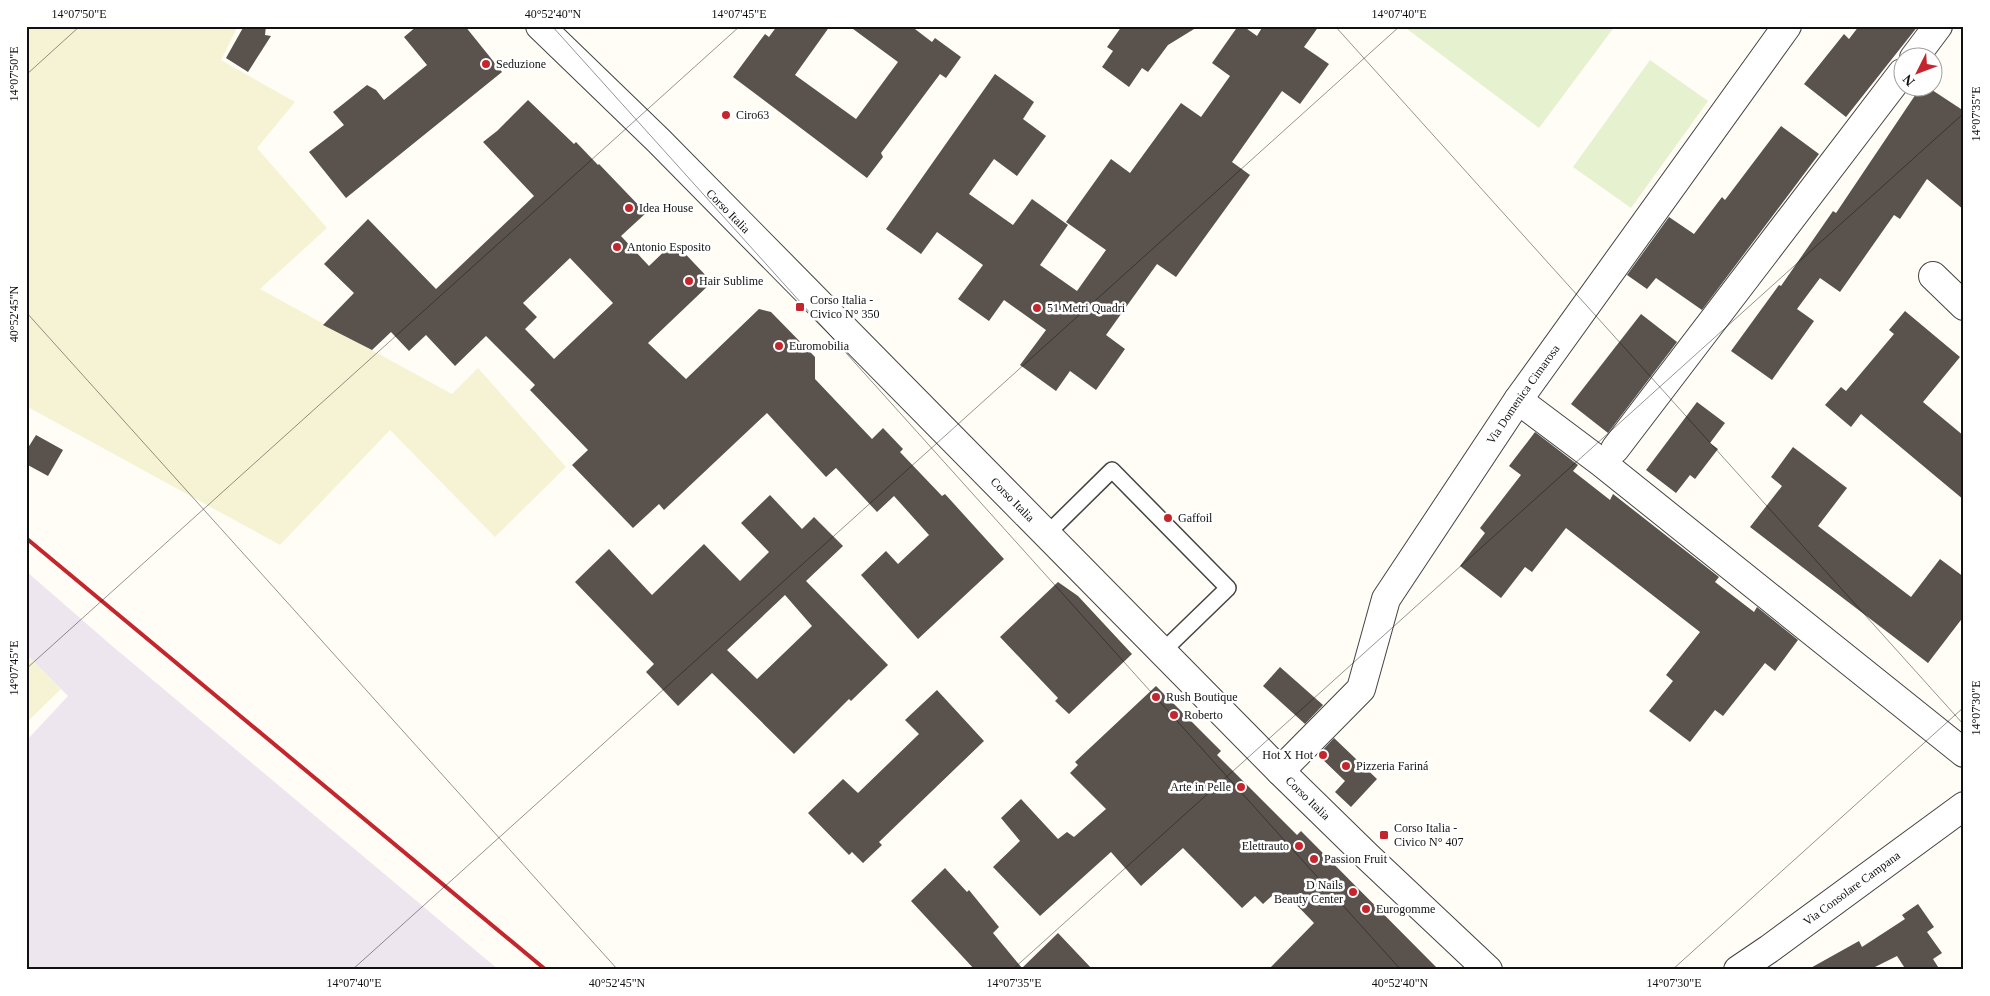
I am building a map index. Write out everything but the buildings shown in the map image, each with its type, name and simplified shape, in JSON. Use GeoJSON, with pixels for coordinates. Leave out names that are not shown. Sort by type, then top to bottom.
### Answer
{"type":"FeatureCollection","features":[{"type":"Feature","properties":{"kind":"street","name":"Corso Italia"},"geometry":{"type":"LineString","coordinates":[[540,26],[659,141],[1280,771],[1488,970]]}},
{"type":"Feature","properties":{"kind":"street","name":"Via Domenica Cimarosa"},"geometry":{"type":"LineString","coordinates":[[1280,771],[1360,689],[1386,599],[1518,400],[1788,26]]}},
{"type":"Feature","properties":{"kind":"street"},"geometry":{"type":"LineString","coordinates":[[1922,48],[1938,26]]}},
{"type":"Feature","properties":{"kind":"street"},"geometry":{"type":"LineString","coordinates":[[1615,449],[1892,86]]}},
{"type":"Feature","properties":{"kind":"street"},"geometry":{"type":"LineString","coordinates":[[1933,276],[1964,306]]}},
{"type":"Feature","properties":{"kind":"street"},"geometry":{"type":"LineString","coordinates":[[1518,400],[1602,463],[1964,753]]}},
{"type":"Feature","properties":{"kind":"street","name":"Via Consolare Campana"},"geometry":{"type":"LineString","coordinates":[[1738,970],[1770,950],[1964,806]]}},
{"type":"Feature","properties":{"kind":"lane"},"geometry":{"type":"LineString","coordinates":[[1047,534],[1112,470],[1228,588],[1163,651]]}},
{"type":"Feature","properties":{"kind":"shaded area"},"geometry":{"type":"Polygon","coordinates":[[[26,26],[238,26],[221,60],[295,102],[257,148],[327,228],[260,289],[452,394],[478,368],[566,467],[495,537],[390,430],[280,545],[26,406],[26,26]]]}},
{"type":"Feature","properties":{"kind":"shaded area"},"geometry":{"type":"Polygon","coordinates":[[[26,571],[111,645],[499,970],[26,970],[26,741],[68,696],[26,654],[26,571]]]}},
{"type":"Feature","properties":{"kind":"shaded area"},"geometry":{"type":"Polygon","coordinates":[[[26,654],[61,689],[26,723],[26,654]]]}},
{"type":"Feature","properties":{"kind":"green space"},"geometry":{"type":"Polygon","coordinates":[[[1403,26],[1615,26],[1539,128],[1403,26]]]}},
{"type":"Feature","properties":{"kind":"green space"},"geometry":{"type":"Polygon","coordinates":[[[1650,60],[1708,101],[1631,208],[1573,167],[1650,60]]]}},
{"type":"Feature","properties":{"kind":"railway"},"geometry":{"type":"LineString","coordinates":[[26,538],[546,970]]}},
{"type":"Feature","properties":{"kind":"place","name":"Seduzione"},"geometry":{"type":"Point","coordinates":[486,64]}},
{"type":"Feature","properties":{"kind":"place","name":"Ciro63"},"geometry":{"type":"Point","coordinates":[726,115]}},
{"type":"Feature","properties":{"kind":"place","name":"Idea House"},"geometry":{"type":"Point","coordinates":[629,208]}},
{"type":"Feature","properties":{"kind":"place","name":"Antonio Esposito"},"geometry":{"type":"Point","coordinates":[617,247]}},
{"type":"Feature","properties":{"kind":"place","name":"Hair Sublime"},"geometry":{"type":"Point","coordinates":[689,281]}},
{"type":"Feature","properties":{"kind":"place","name":"Corso Italia - Civico N° 350"},"geometry":{"type":"Point","coordinates":[800,307]}},
{"type":"Feature","properties":{"kind":"place","name":"51 Metri Quadri"},"geometry":{"type":"Point","coordinates":[1037,308]}},
{"type":"Feature","properties":{"kind":"place","name":"Euromobilia"},"geometry":{"type":"Point","coordinates":[779,346]}},
{"type":"Feature","properties":{"kind":"place","name":"Gaffoil"},"geometry":{"type":"Point","coordinates":[1168,518]}},
{"type":"Feature","properties":{"kind":"place","name":"Rush Boutique"},"geometry":{"type":"Point","coordinates":[1156,697]}},
{"type":"Feature","properties":{"kind":"place","name":"Roberto"},"geometry":{"type":"Point","coordinates":[1174,715]}},
{"type":"Feature","properties":{"kind":"place","name":"Hot X Hot"},"geometry":{"type":"Point","coordinates":[1323,755]}},
{"type":"Feature","properties":{"kind":"place","name":"Pizzeria Fariná"},"geometry":{"type":"Point","coordinates":[1346,766]}},
{"type":"Feature","properties":{"kind":"place","name":"Arte in Pelle"},"geometry":{"type":"Point","coordinates":[1241,787]}},
{"type":"Feature","properties":{"kind":"place","name":"Corso Italia - Civico N° 407"},"geometry":{"type":"Point","coordinates":[1384,835]}},
{"type":"Feature","properties":{"kind":"place","name":"Elettrauto"},"geometry":{"type":"Point","coordinates":[1299,846]}},
{"type":"Feature","properties":{"kind":"place","name":"Passion Fruit"},"geometry":{"type":"Point","coordinates":[1314,859]}},
{"type":"Feature","properties":{"kind":"place","name":"D Nails Beauty Center"},"geometry":{"type":"Point","coordinates":[1353,892]}},
{"type":"Feature","properties":{"kind":"place","name":"Eurogomme"},"geometry":{"type":"Point","coordinates":[1366,909]}}]}
